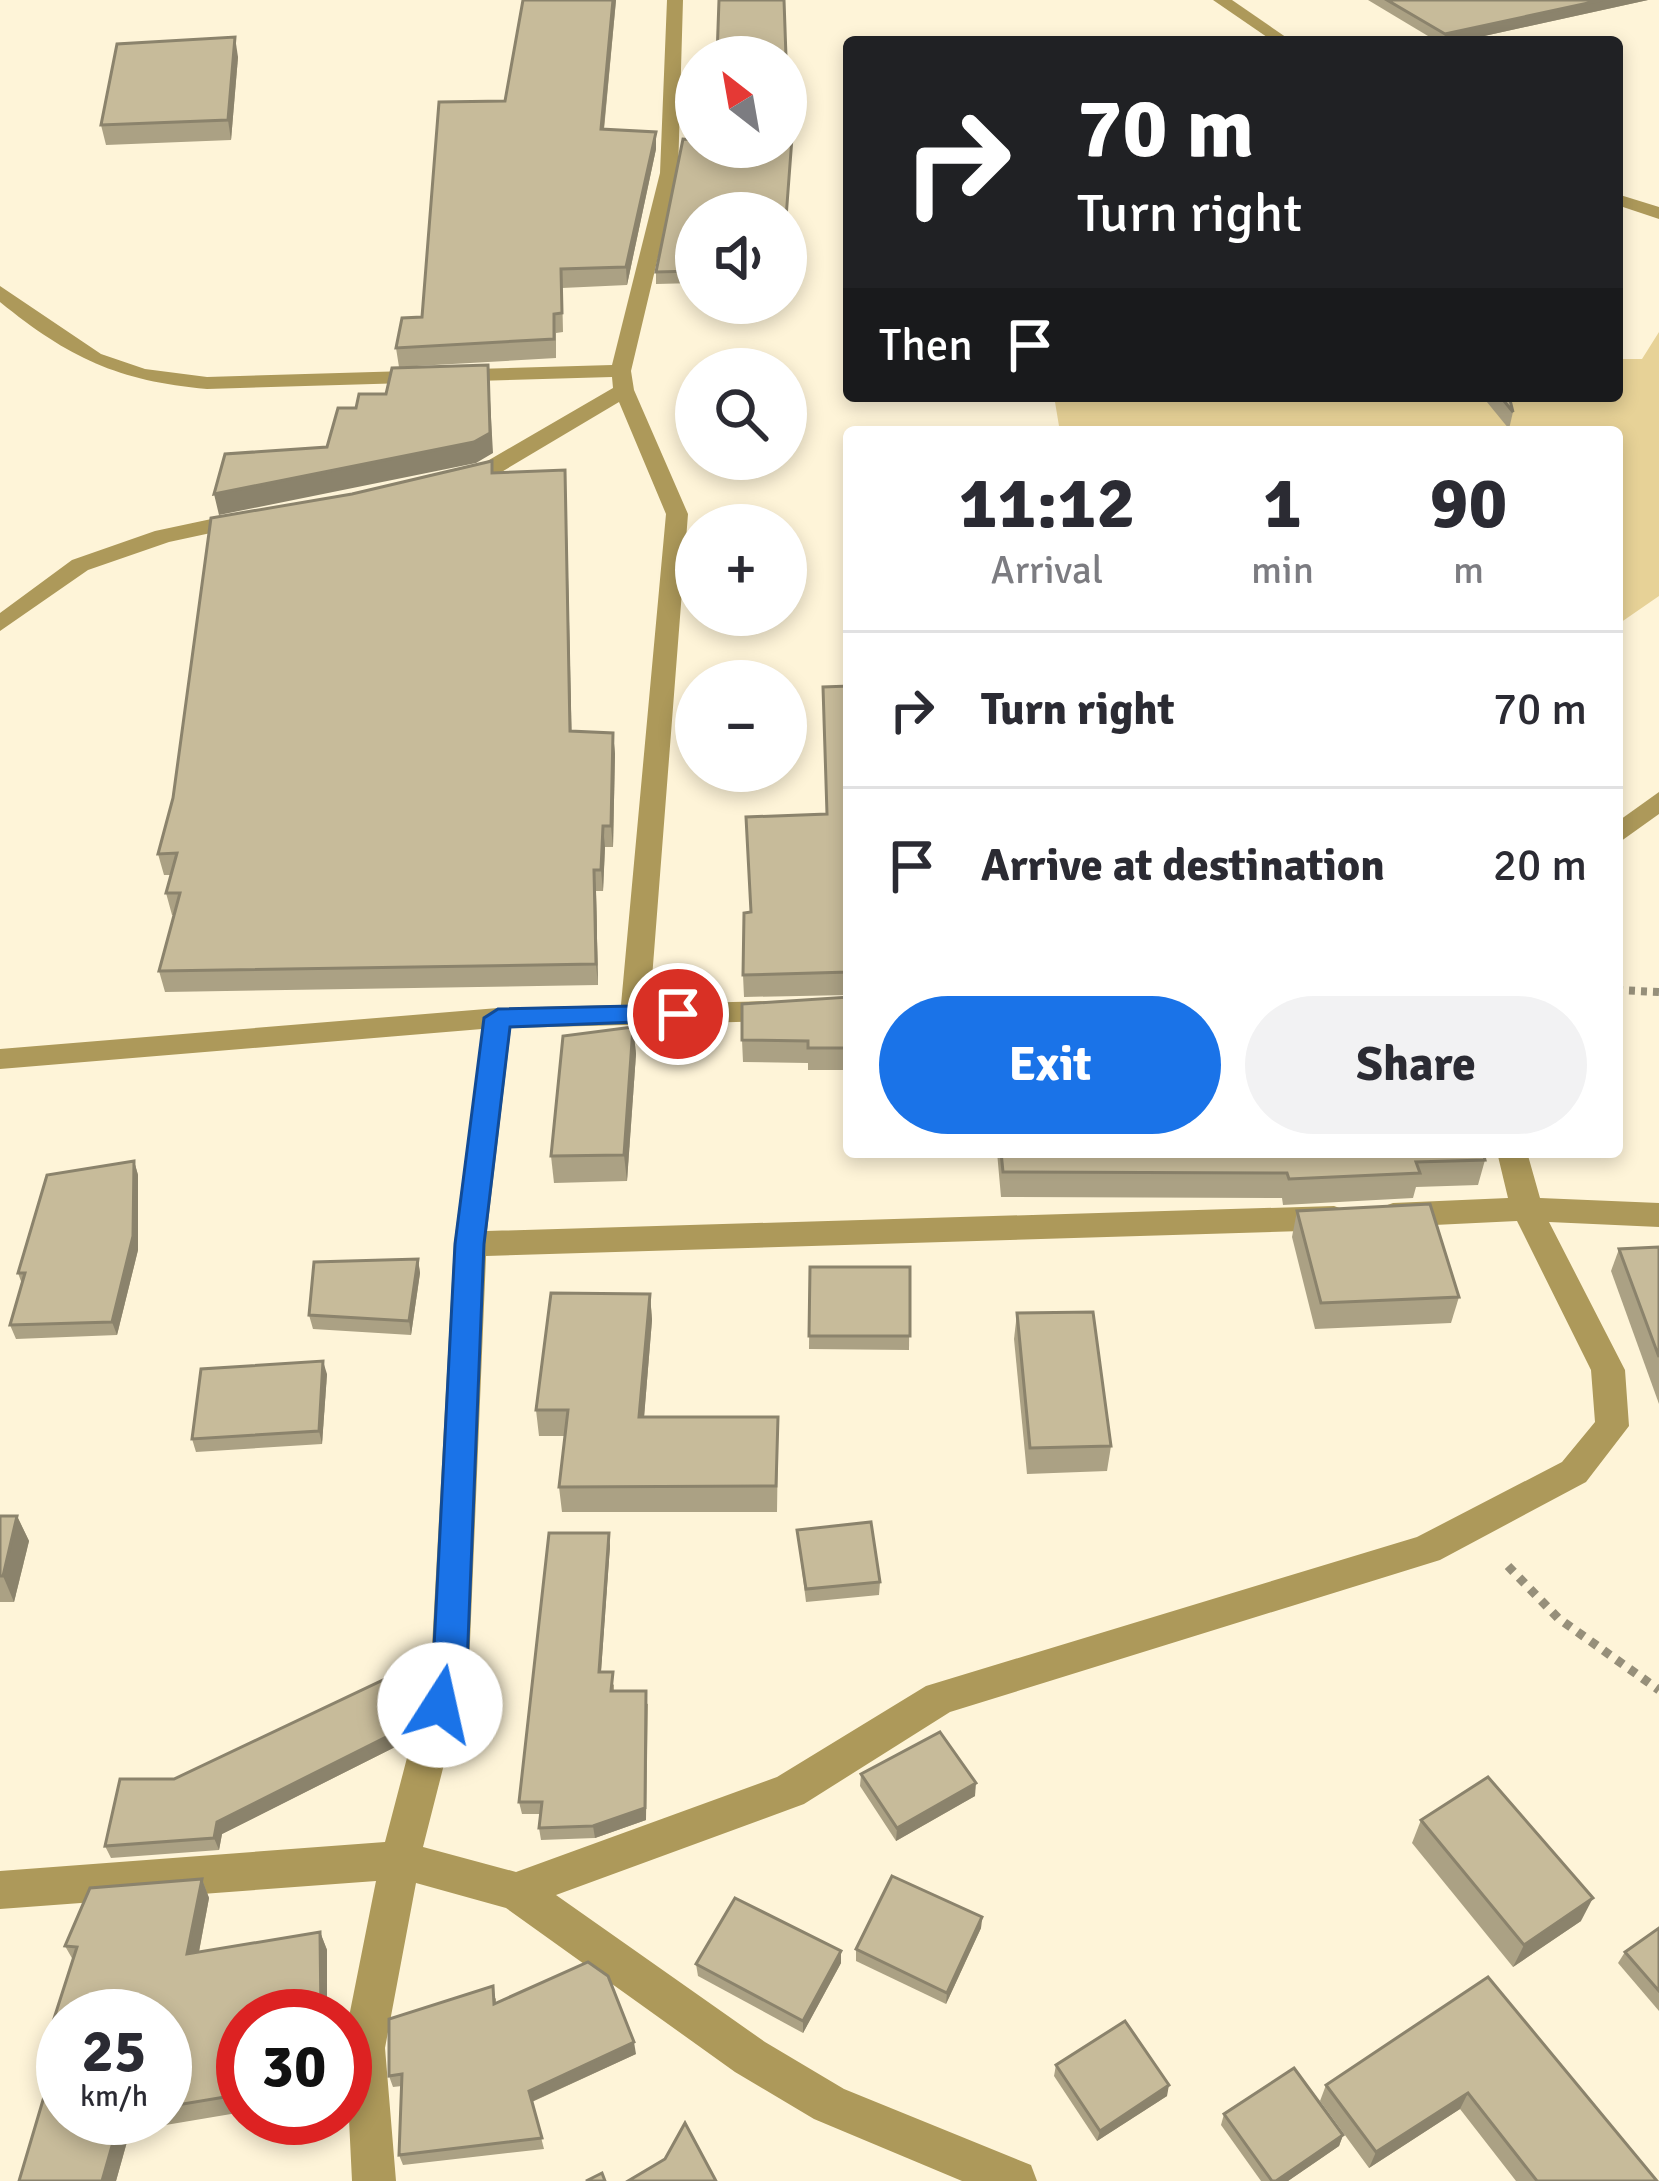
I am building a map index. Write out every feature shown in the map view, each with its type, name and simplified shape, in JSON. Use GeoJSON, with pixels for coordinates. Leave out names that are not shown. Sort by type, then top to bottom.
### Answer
{"type":"FeatureCollection","features":[{"type":"Feature","properties":{"kind":"street"},"geometry":{"type":"LineString","coordinates":[[635,1015],[677,514],[622,381],[669,172],[675,0]]}},
{"type":"Feature","properties":{"kind":"street"},"geometry":{"type":"LineString","coordinates":[[1222,0],[1276,36]]}},
{"type":"Feature","properties":{"kind":"street"},"geometry":{"type":"LineString","coordinates":[[1623,201],[1659,213]]}},
{"type":"Feature","properties":{"kind":"street"},"geometry":{"type":"LineString","coordinates":[[0,292],[65,347],[141,379],[622,381]]}},
{"type":"Feature","properties":{"kind":"street"},"geometry":{"type":"LineString","coordinates":[[437,485],[485,472],[622,381]]}},
{"type":"Feature","properties":{"kind":"street"},"geometry":{"type":"LineString","coordinates":[[0,624],[80,565],[164,536],[284,513]]}},
{"type":"Feature","properties":{"kind":"street"},"geometry":{"type":"LineString","coordinates":[[1623,831],[1659,800]]}},
{"type":"Feature","properties":{"kind":"street"},"geometry":{"type":"LineString","coordinates":[[0,1059],[498,1018],[843,1009]]}},
{"type":"Feature","properties":{"kind":"street"},"geometry":{"type":"LineString","coordinates":[[374,2181],[364,2048],[400,1860],[450,1666],[470,1244],[498,1018]]}},
{"type":"Feature","properties":{"kind":"street"},"geometry":{"type":"LineString","coordinates":[[516,1891],[790,1792],[939,1698],[1342,1578],[1472,1528],[1574,1472],[1612,1426],[1608,1370],[1527,1209],[1514,1158]]}},
{"type":"Feature","properties":{"kind":"street"},"geometry":{"type":"LineString","coordinates":[[470,1244],[1527,1209],[1659,1215]]}},
{"type":"Feature","properties":{"kind":"street"},"geometry":{"type":"LineString","coordinates":[[0,1890],[400,1860],[516,1891],[750,2057],[829,2104],[1015,2181]]}},
{"type":"Feature","properties":{"kind":"path"},"geometry":{"type":"LineString","coordinates":[[1623,990],[1659,992]]}},
{"type":"Feature","properties":{"kind":"path"},"geometry":{"type":"LineString","coordinates":[[1472,1528],[1558,1618],[1659,1690]]}},
{"type":"Feature","properties":{"kind":"shaded area"},"geometry":{"type":"Polygon","coordinates":[[[1659,332],[1659,596],[1623,621],[1623,426],[1059,426],[1055,402],[1623,402],[1623,359],[1642,359],[1659,332]]]}},
{"type":"Feature","properties":{"kind":"building"},"geometry":{"type":"Polygon","coordinates":[[[523,0],[613,0],[601,129],[656,132],[626,267],[561,269],[562,313],[554,314],[554,339],[396,348],[402,318],[422,317],[439,102],[505,101],[523,0]]]}},
{"type":"Feature","properties":{"kind":"building"},"geometry":{"type":"Polygon","coordinates":[[[719,0],[784,0],[785,36],[718,36],[719,0]]]}},
{"type":"Feature","properties":{"kind":"building"},"geometry":{"type":"Polygon","coordinates":[[[1387,0],[1602,0],[1445,34],[1387,0]]]}},
{"type":"Feature","properties":{"kind":"building"},"geometry":{"type":"Polygon","coordinates":[[[235,37],[228,120],[101,125],[117,44],[235,37]]]}},
{"type":"Feature","properties":{"kind":"building"},"geometry":{"type":"Polygon","coordinates":[[[677,168],[790,168],[788,192],[675,192],[675,272],[656,272],[677,168]]]}},
{"type":"Feature","properties":{"kind":"building"},"geometry":{"type":"Polygon","coordinates":[[[488,365],[490,433],[474,442],[214,494],[225,454],[327,447],[338,408],[356,408],[359,394],[386,394],[392,368],[488,365]]]}},
{"type":"Feature","properties":{"kind":"building"},"geometry":{"type":"Polygon","coordinates":[[[492,461],[492,473],[565,470],[570,731],[613,733],[611,826],[603,826],[601,870],[594,870],[596,964],[159,971],[180,893],[166,893],[177,853],[158,854],[173,798],[211,518],[352,494],[492,461]]]}},
{"type":"Feature","properties":{"kind":"building"},"geometry":{"type":"Polygon","coordinates":[[[843,686],[843,972],[743,975],[744,913],[751,912],[746,817],[827,814],[823,687],[843,686]]]}},
{"type":"Feature","properties":{"kind":"building"},"geometry":{"type":"Polygon","coordinates":[[[843,997],[843,1048],[808,1048],[808,1041],[742,1040],[742,1004],[843,997]]]}},
{"type":"Feature","properties":{"kind":"building"},"geometry":{"type":"Polygon","coordinates":[[[633,1027],[624,1155],[551,1156],[563,1036],[633,1027]]]}},
{"type":"Feature","properties":{"kind":"building"},"geometry":{"type":"Polygon","coordinates":[[[1002,1158],[1485,1160],[1416,1162],[1420,1173],[1289,1179],[1287,1173],[1003,1172],[1002,1158]]]}},
{"type":"Feature","properties":{"kind":"building"},"geometry":{"type":"Polygon","coordinates":[[[134,1161],[133,1236],[112,1322],[10,1325],[25,1273],[18,1273],[47,1175],[134,1161]]]}},
{"type":"Feature","properties":{"kind":"building"},"geometry":{"type":"Polygon","coordinates":[[[1430,1204],[1459,1297],[1321,1303],[1297,1211],[1430,1204]]]}},
{"type":"Feature","properties":{"kind":"building"},"geometry":{"type":"Polygon","coordinates":[[[1659,1247],[1659,1357],[1619,1249],[1659,1247]]]}},
{"type":"Feature","properties":{"kind":"building"},"geometry":{"type":"Polygon","coordinates":[[[418,1259],[409,1321],[309,1315],[314,1262],[418,1259]]]}},
{"type":"Feature","properties":{"kind":"building"},"geometry":{"type":"Polygon","coordinates":[[[810,1267],[910,1267],[910,1336],[809,1336],[810,1267]]]}},
{"type":"Feature","properties":{"kind":"building"},"geometry":{"type":"Polygon","coordinates":[[[551,1293],[650,1294],[639,1417],[778,1417],[776,1486],[559,1487],[568,1410],[536,1410],[551,1293]]]}},
{"type":"Feature","properties":{"kind":"building"},"geometry":{"type":"Polygon","coordinates":[[[1093,1312],[1111,1446],[1030,1448],[1017,1313],[1093,1312]]]}},
{"type":"Feature","properties":{"kind":"building"},"geometry":{"type":"Polygon","coordinates":[[[323,1361],[319,1431],[192,1439],[201,1369],[323,1361]]]}},
{"type":"Feature","properties":{"kind":"building"},"geometry":{"type":"Polygon","coordinates":[[[0,1516],[17,1516],[3,1576],[0,1576],[0,1516]]]}},
{"type":"Feature","properties":{"kind":"building"},"geometry":{"type":"Polygon","coordinates":[[[871,1522],[880,1582],[806,1589],[797,1530],[871,1522]]]}},
{"type":"Feature","properties":{"kind":"building"},"geometry":{"type":"Polygon","coordinates":[[[549,1533],[609,1533],[599,1672],[613,1672],[611,1691],[646,1691],[645,1808],[593,1826],[539,1828],[542,1802],[519,1802],[549,1533]]]}},
{"type":"Feature","properties":{"kind":"building"},"geometry":{"type":"Polygon","coordinates":[[[417,1664],[404,1728],[217,1822],[214,1838],[105,1846],[120,1779],[174,1779],[417,1664]]]}},
{"type":"Feature","properties":{"kind":"building"},"geometry":{"type":"Polygon","coordinates":[[[940,1732],[976,1783],[897,1828],[861,1774],[940,1732]]]}},
{"type":"Feature","properties":{"kind":"building"},"geometry":{"type":"Polygon","coordinates":[[[1488,1777],[1593,1898],[1524,1945],[1421,1820],[1488,1777]]]}},
{"type":"Feature","properties":{"kind":"building"},"geometry":{"type":"Polygon","coordinates":[[[892,1876],[982,1917],[947,1993],[856,1949],[892,1876]]]}},
{"type":"Feature","properties":{"kind":"building"},"geometry":{"type":"Polygon","coordinates":[[[202,1879],[187,1954],[320,1932],[321,1989],[216,1989],[216,2098],[192,2102],[192,1989],[63,1989],[77,1947],[65,1946],[90,1888],[202,1879]]]}},
{"type":"Feature","properties":{"kind":"building"},"geometry":{"type":"Polygon","coordinates":[[[735,1898],[841,1951],[803,2021],[696,1964],[735,1898]]]}},
{"type":"Feature","properties":{"kind":"building"},"geometry":{"type":"Polygon","coordinates":[[[1659,1928],[1659,1991],[1625,1952],[1659,1928]]]}},
{"type":"Feature","properties":{"kind":"building"},"geometry":{"type":"Polygon","coordinates":[[[588,1962],[608,1976],[634,2042],[529,2091],[542,2138],[399,2155],[402,2074],[389,2076],[389,2019],[493,1986],[494,2004],[588,1962]]]}},
{"type":"Feature","properties":{"kind":"building"},"geometry":{"type":"Polygon","coordinates":[[[1488,1977],[1657,2181],[1537,2181],[1468,2093],[1376,2152],[1326,2085],[1488,1977]]]}},
{"type":"Feature","properties":{"kind":"building"},"geometry":{"type":"Polygon","coordinates":[[[1125,2021],[1169,2085],[1100,2131],[1056,2065],[1125,2021]]]}},
{"type":"Feature","properties":{"kind":"building"},"geometry":{"type":"Polygon","coordinates":[[[1294,2068],[1343,2135],[1272,2181],[1224,2114],[1294,2068]]]}},
{"type":"Feature","properties":{"kind":"building"},"geometry":{"type":"Polygon","coordinates":[[[685,2123],[716,2181],[628,2181],[665,2159],[685,2123]]]}},
{"type":"Feature","properties":{"kind":"building"},"geometry":{"type":"Polygon","coordinates":[[[36,2124],[36,2145],[112,2145],[102,2181],[19,2181],[36,2124]]]}},
{"type":"Feature","properties":{"kind":"route"},"geometry":{"type":"LineString","coordinates":[[440,1705],[450,1666],[470,1244],[498,1018],[678,1014]]}}]}
